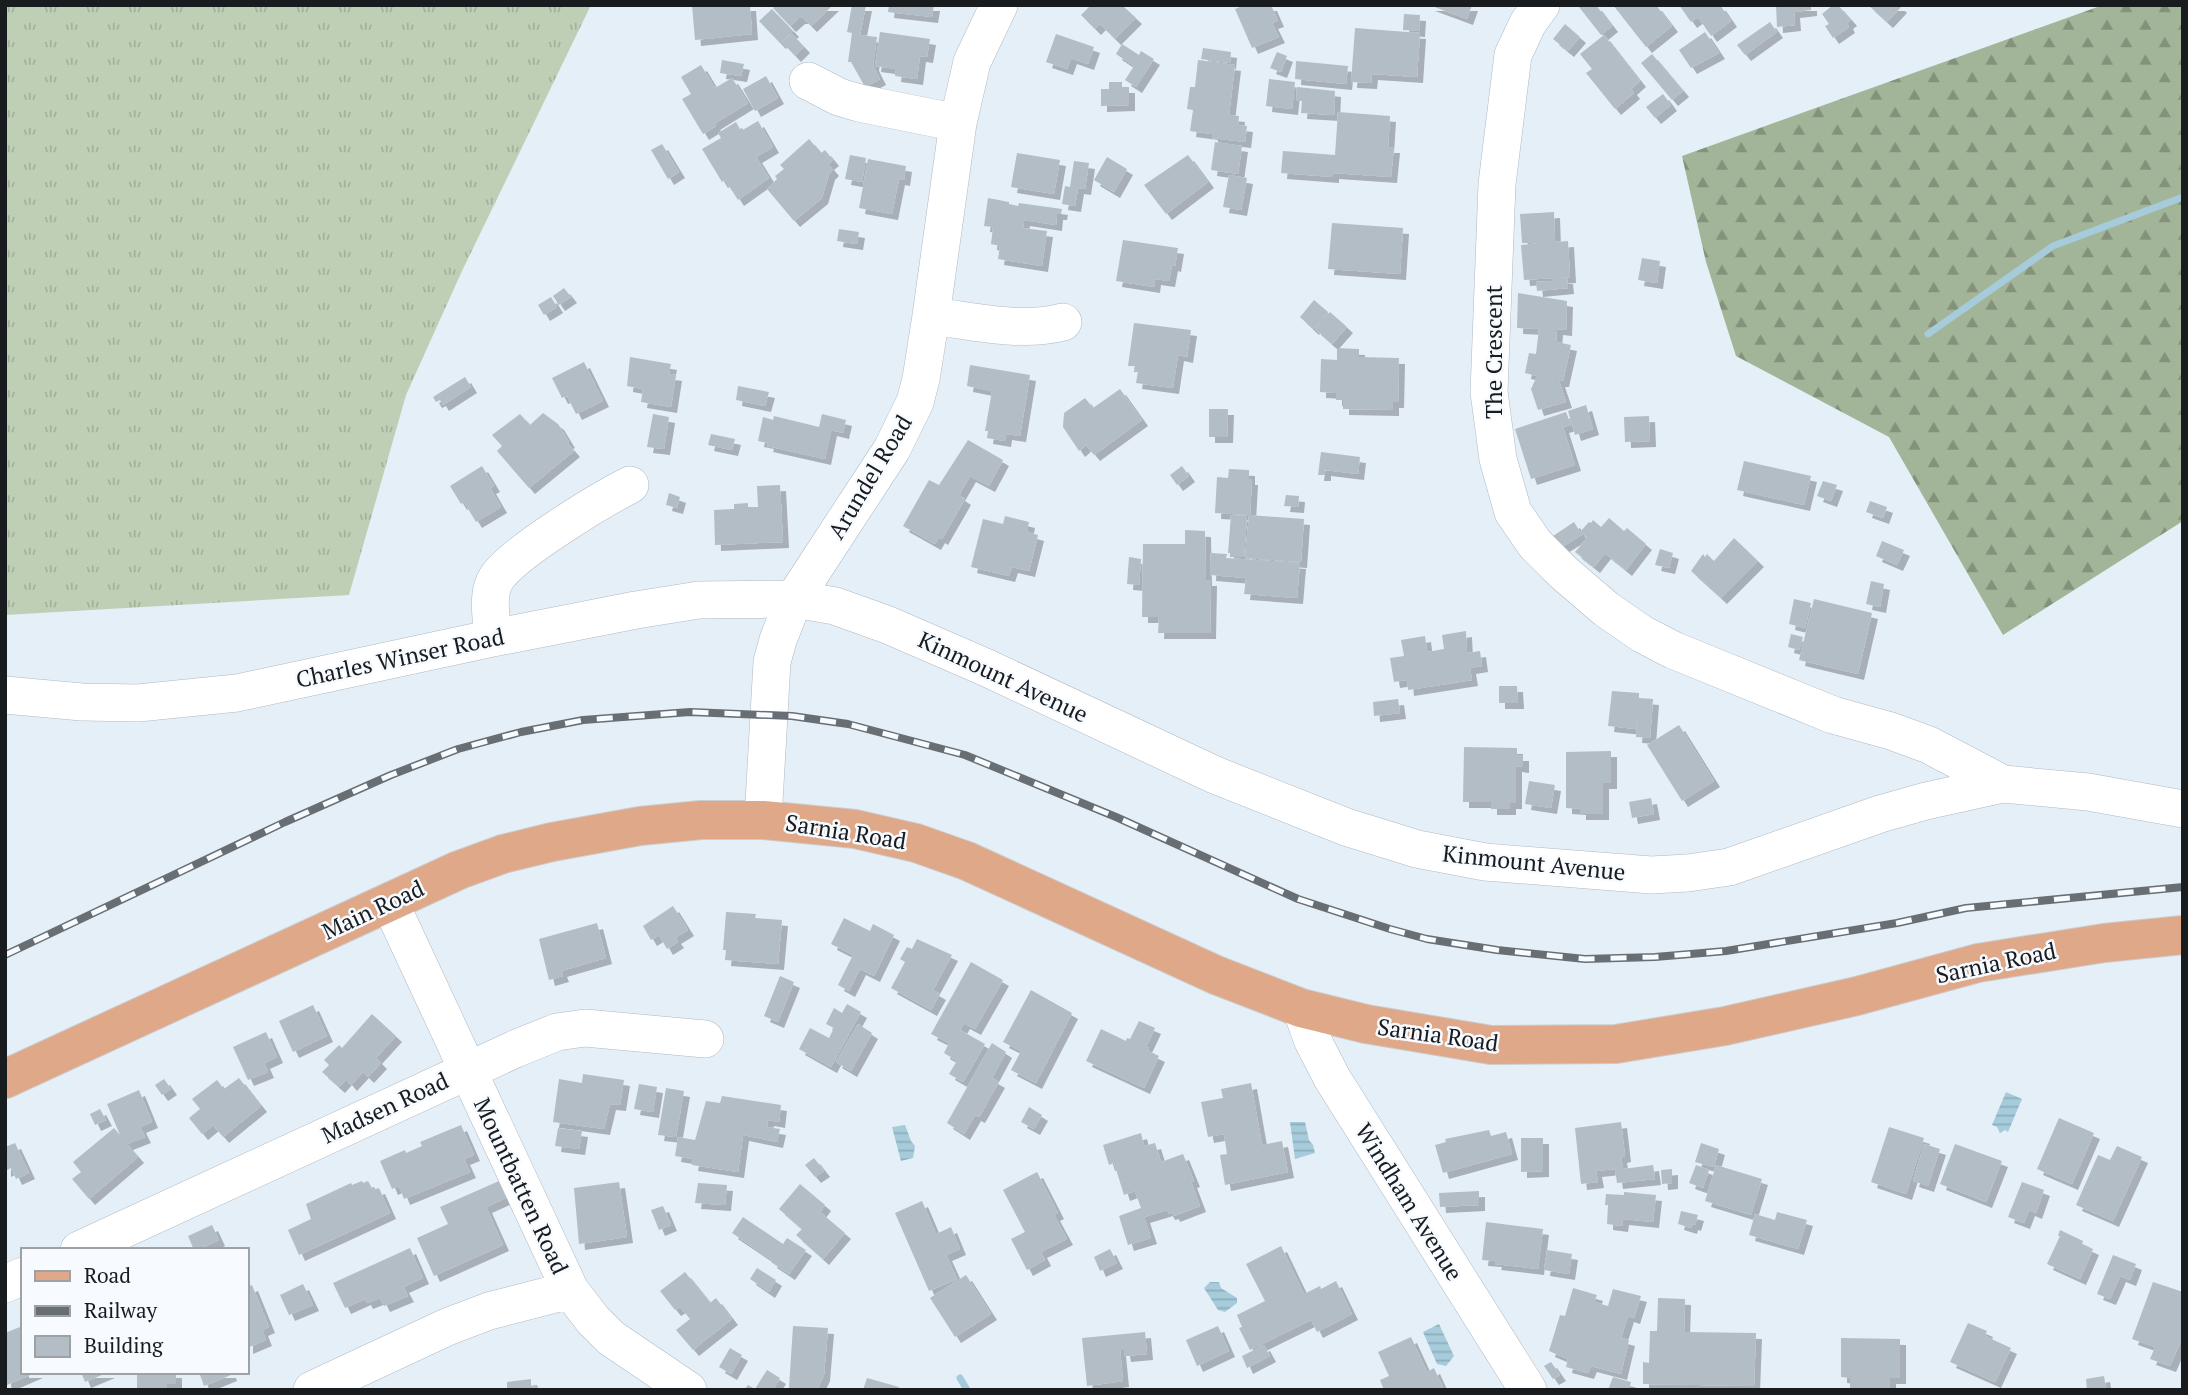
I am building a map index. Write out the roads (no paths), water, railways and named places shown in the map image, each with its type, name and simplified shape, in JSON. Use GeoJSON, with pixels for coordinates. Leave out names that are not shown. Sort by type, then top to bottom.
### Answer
{"type":"FeatureCollection","features":[{"type":"Feature","properties":{"kind":"main road","name":"Main Road"},"geometry":{"type":"LineString","coordinates":[[5,1079],[459,870],[503,854],[640,826],[702,820],[763,820]]}},
{"type":"Feature","properties":{"kind":"main road","name":"Sarnia Road"},"geometry":{"type":"LineString","coordinates":[[763,820],[855,829],[916,843],[967,861],[1216,975],[1301,1008],[1366,1024],[1491,1045],[1616,1044],[1725,1026],[1857,996],[1978,963],[2104,943],[2183,935]]}},
{"type":"Feature","properties":{"kind":"street","name":"Arundel Road"},"geometry":{"type":"LineString","coordinates":[[763,820],[772,662],[778,640],[794,598],[892,449],[915,402],[931,316],[958,123],[972,62],[999,5]]}},
{"type":"Feature","properties":{"kind":"street","name":"The Crescent"},"geometry":{"type":"LineString","coordinates":[[1541,5],[1528,23],[1513,55],[1497,184],[1489,393],[1498,459],[1513,512],[1535,544],[1564,573],[1606,609],[1642,634],[1673,650],[1833,715],[1929,745],[2003,784]]}},
{"type":"Feature","properties":{"kind":"street"},"geometry":{"type":"LineString","coordinates":[[808,81],[839,97],[859,103],[958,123]]}},
{"type":"Feature","properties":{"kind":"street"},"geometry":{"type":"LineString","coordinates":[[931,316],[1024,327],[1063,322]]}},
{"type":"Feature","properties":{"kind":"street"},"geometry":{"type":"LineString","coordinates":[[493,638],[491,604],[495,580],[512,561],[607,496],[630,485]]}},
{"type":"Feature","properties":{"kind":"street","name":"Kinmount Avenue"},"geometry":{"type":"LineString","coordinates":[[794,598],[835,606],[888,625],[1215,775],[1346,827],[1417,849],[1485,862],[1651,875],[1729,867],[1880,814],[2003,784],[2088,792],[2183,809]]}},
{"type":"Feature","properties":{"kind":"street","name":"Charles Winser Road"},"geometry":{"type":"LineString","coordinates":[[5,695],[82,702],[184,700],[237,693],[493,638],[699,600],[794,598]]}},
{"type":"Feature","properties":{"kind":"street","name":"Mountbatten Road"},"geometry":{"type":"LineString","coordinates":[[390,903],[570,1290],[611,1338],[688,1390]]}},
{"type":"Feature","properties":{"kind":"street","name":"Windham Avenue"},"geometry":{"type":"LineString","coordinates":[[1301,1008],[1312,1039],[1332,1078],[1528,1390]]}},
{"type":"Feature","properties":{"kind":"street","name":"Madsen Road"},"geometry":{"type":"LineString","coordinates":[[83,1248],[467,1070],[557,1032],[585,1028],[705,1039]]}},
{"type":"Feature","properties":{"kind":"street"},"geometry":{"type":"LineString","coordinates":[[5,1284],[21,1277]]}},
{"type":"Feature","properties":{"kind":"street"},"geometry":{"type":"LineString","coordinates":[[312,1390],[447,1327],[489,1311],[570,1290]]}},
{"type":"Feature","properties":{"kind":"water"},"geometry":{"type":"Polygon","coordinates":[[[2006,1092],[2022,1099],[2008,1132],[2005,1130],[2000,1133],[1997,1127],[1992,1125],[2006,1092]]]}},
{"type":"Feature","properties":{"kind":"water"},"geometry":{"type":"Polygon","coordinates":[[[1290,1122],[1305,1122],[1315,1153],[1295,1159],[1290,1122]]]}},
{"type":"Feature","properties":{"kind":"water"},"geometry":{"type":"Polygon","coordinates":[[[905,1125],[915,1146],[913,1158],[901,1161],[892,1127],[905,1125]]]}},
{"type":"Feature","properties":{"kind":"water"},"geometry":{"type":"Polygon","coordinates":[[[1210,1282],[1219,1282],[1221,1288],[1237,1298],[1237,1303],[1225,1312],[1218,1310],[1204,1288],[1210,1282]]]}},
{"type":"Feature","properties":{"kind":"water"},"geometry":{"type":"Polygon","coordinates":[[[1439,1324],[1454,1356],[1446,1366],[1437,1364],[1423,1332],[1439,1324]]]}},
{"type":"Feature","properties":{"kind":"waterway"},"geometry":{"type":"LineString","coordinates":[[1928,334],[2053,246],[2183,197]]}},
{"type":"Feature","properties":{"kind":"waterway"},"geometry":{"type":"LineString","coordinates":[[960,1378],[967,1390]]}},
{"type":"Feature","properties":{"kind":"railway"},"geometry":{"type":"LineString","coordinates":[[5,955],[285,822],[458,749],[521,732],[583,720],[690,712],[792,716],[848,724],[965,755],[1116,817],[1298,899],[1427,939],[1497,950],[1585,959],[1726,951],[1897,923],[1966,908],[2183,887]]}}]}
